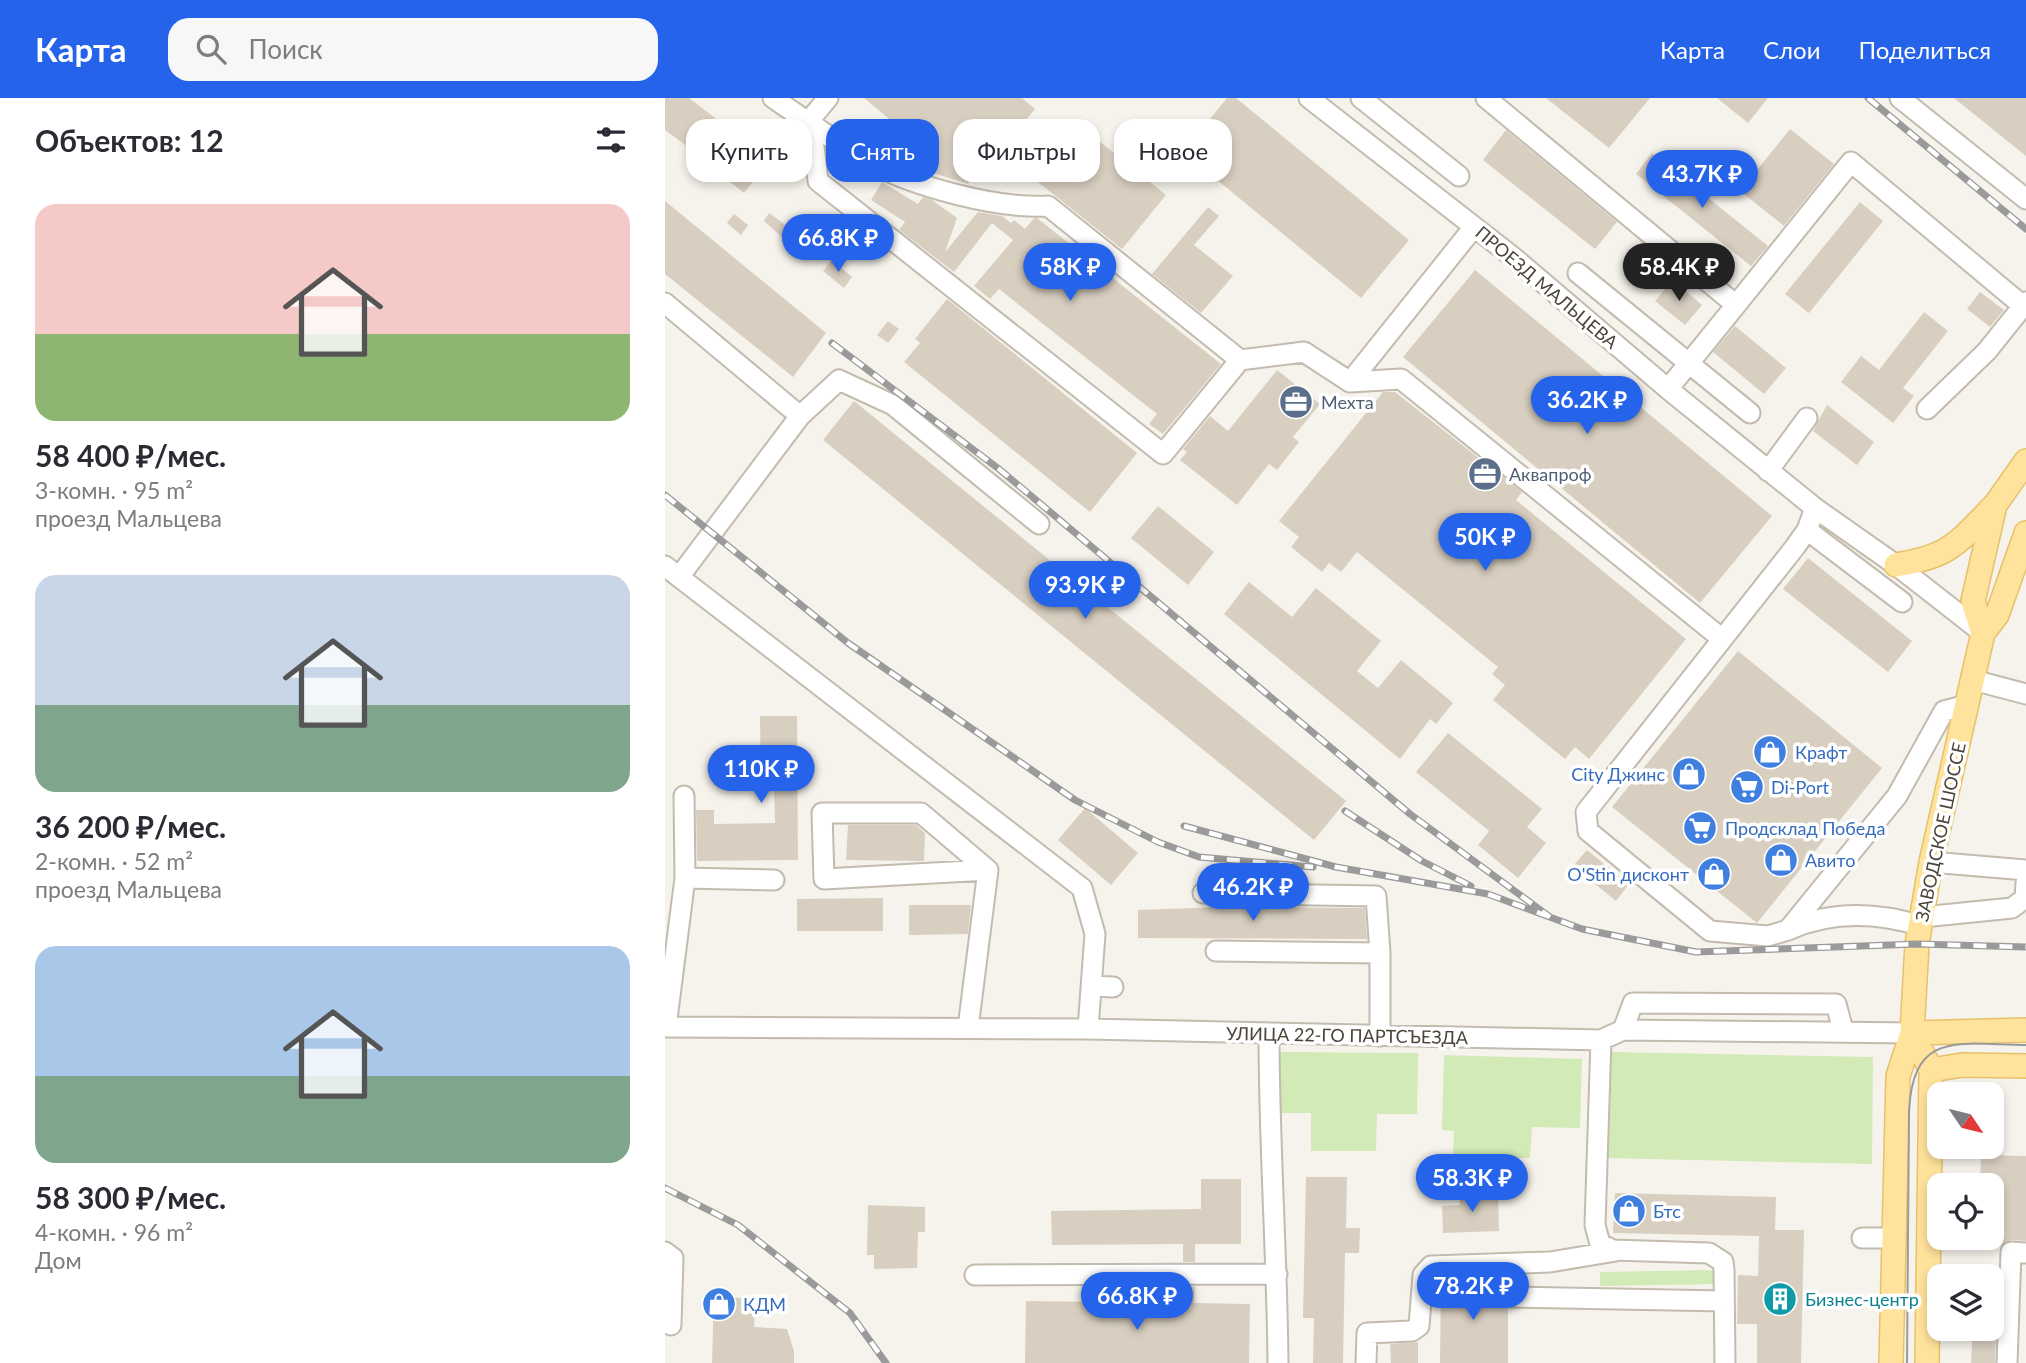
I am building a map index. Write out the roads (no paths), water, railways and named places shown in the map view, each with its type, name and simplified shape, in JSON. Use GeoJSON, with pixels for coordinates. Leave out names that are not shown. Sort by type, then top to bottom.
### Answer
{"type":"FeatureCollection","features":[{"type":"Feature","properties":{"kind":"main road","name":"ЗАВОДСКОЕ ШОССЕ"},"geometry":{"type":"LineString","coordinates":[[1983,633],[1973,601],[1995,505],[2026,461]]}},
{"type":"Feature","properties":{"kind":"main road"},"geometry":{"type":"LineString","coordinates":[[1896,565],[1931,560],[1949,550],[1995,505]]}},
{"type":"Feature","properties":{"kind":"main road","name":"ЗАВОДСКОЕ ШОССЕ"},"geometry":{"type":"LineString","coordinates":[[1891,1363],[1898,1076],[1912,1033],[1912,999],[1931,862],[1983,633],[1997,615],[2026,533]]}},
{"type":"Feature","properties":{"kind":"main road","name":"УЛИЦА 22-ГО ПАРТСЪЕЗДА"},"geometry":{"type":"LineString","coordinates":[[1912,1033],[2026,1030]]}},
{"type":"Feature","properties":{"kind":"main road","name":"ЗАВОДСКОЕ ШОССЕ"},"geometry":{"type":"LineString","coordinates":[[1912,1033],[1931,1070],[1927,1363]]}},
{"type":"Feature","properties":{"kind":"main road"},"geometry":{"type":"LineString","coordinates":[[1931,1070],[1962,1065],[2026,1066]]}},
{"type":"Feature","properties":{"kind":"street"},"geometry":{"type":"LineString","coordinates":[[773,98],[804,119]]}},
{"type":"Feature","properties":{"kind":"street"},"geometry":{"type":"LineString","coordinates":[[810,119],[828,98]]}},
{"type":"Feature","properties":{"kind":"street","name":"ПРОЕЗД МАЛЬЦЕВА"},"geometry":{"type":"LineString","coordinates":[[1309,98],[1475,227],[1768,471],[1983,633]]}},
{"type":"Feature","properties":{"kind":"street"},"geometry":{"type":"LineString","coordinates":[[1361,98],[1459,176]]}},
{"type":"Feature","properties":{"kind":"street"},"geometry":{"type":"LineString","coordinates":[[1486,98],[1735,305]]}},
{"type":"Feature","properties":{"kind":"street"},"geometry":{"type":"LineString","coordinates":[[1900,98],[2026,199]]}},
{"type":"Feature","properties":{"kind":"street"},"geometry":{"type":"LineString","coordinates":[[812,125],[871,163],[912,182],[1021,207],[1048,206],[1240,360]]}},
{"type":"Feature","properties":{"kind":"street"},"geometry":{"type":"LineString","coordinates":[[814,146],[818,181],[1163,454],[1240,360],[1304,352],[1350,382],[1401,379],[1721,638]]}},
{"type":"Feature","properties":{"kind":"street"},"geometry":{"type":"LineString","coordinates":[[1668,389],[1851,162],[2024,304],[1987,351],[1927,409]]}},
{"type":"Feature","properties":{"kind":"street"},"geometry":{"type":"LineString","coordinates":[[1350,382],[1475,227]]}},
{"type":"Feature","properties":{"kind":"street"},"geometry":{"type":"LineString","coordinates":[[1579,274],[1750,413]]}},
{"type":"Feature","properties":{"kind":"street"},"geometry":{"type":"LineString","coordinates":[[665,303],[800,416]]}},
{"type":"Feature","properties":{"kind":"street"},"geometry":{"type":"LineString","coordinates":[[1039,524],[893,405],[839,380],[800,416],[672,572],[1082,888],[1095,934],[1089,1029]]}},
{"type":"Feature","properties":{"kind":"street"},"geometry":{"type":"LineString","coordinates":[[1768,471],[1807,418]]}},
{"type":"Feature","properties":{"kind":"street"},"geometry":{"type":"LineString","coordinates":[[1815,508],[1807,530],[1586,813],[1588,831],[1710,930],[1768,936],[1817,917],[1890,916],[1922,922],[2012,908],[2025,898],[2026,883]]}},
{"type":"Feature","properties":{"kind":"street"},"geometry":{"type":"LineString","coordinates":[[1807,530],[1902,602]]}},
{"type":"Feature","properties":{"kind":"street"},"geometry":{"type":"LineString","coordinates":[[1973,680],[2026,695]]}},
{"type":"Feature","properties":{"kind":"street"},"geometry":{"type":"LineString","coordinates":[[1788,930],[1897,796],[1944,711],[1967,705]]}},
{"type":"Feature","properties":{"kind":"street"},"geometry":{"type":"LineString","coordinates":[[665,1027],[685,878],[684,796]]}},
{"type":"Feature","properties":{"kind":"street"},"geometry":{"type":"LineString","coordinates":[[822,813],[921,813],[988,870],[824,879],[822,813]]}},
{"type":"Feature","properties":{"kind":"street"},"geometry":{"type":"LineString","coordinates":[[1931,862],[2026,870]]}},
{"type":"Feature","properties":{"kind":"street"},"geometry":{"type":"LineString","coordinates":[[968,1028],[988,870]]}},
{"type":"Feature","properties":{"kind":"street"},"geometry":{"type":"LineString","coordinates":[[685,878],[774,880]]}},
{"type":"Feature","properties":{"kind":"street"},"geometry":{"type":"LineString","coordinates":[[1203,892],[1376,896],[1380,953],[1380,1036]]}},
{"type":"Feature","properties":{"kind":"street"},"geometry":{"type":"LineString","coordinates":[[1216,951],[1380,953]]}},
{"type":"Feature","properties":{"kind":"street"},"geometry":{"type":"LineString","coordinates":[[1092,986],[1113,987]]}},
{"type":"Feature","properties":{"kind":"street"},"geometry":{"type":"LineString","coordinates":[[1623,1030],[1633,1003],[1836,1004],[1843,1030]]}},
{"type":"Feature","properties":{"kind":"street","name":"УЛИЦА 22-ГО ПАРТСЪЕЗДА"},"geometry":{"type":"LineString","coordinates":[[665,1027],[1089,1029],[1601,1040],[1623,1030],[1843,1030],[1912,1033]]}},
{"type":"Feature","properties":{"kind":"street"},"geometry":{"type":"LineString","coordinates":[[1269,1034],[1269,1135],[1277,1274],[1278,1363]]}},
{"type":"Feature","properties":{"kind":"street"},"geometry":{"type":"LineString","coordinates":[[1601,1040],[1595,1225],[1600,1244],[1617,1251]]}},
{"type":"Feature","properties":{"kind":"street"},"geometry":{"type":"LineString","coordinates":[[1862,1238],[1894,1238]]}},
{"type":"Feature","properties":{"kind":"street"},"geometry":{"type":"LineString","coordinates":[[1366,1363],[1367,1333],[1412,1331],[1419,1326],[1423,1275],[1431,1266],[1550,1262],[1617,1251],[1709,1253],[1717,1257],[1724,1270],[1725,1363]]}},
{"type":"Feature","properties":{"kind":"street"},"geometry":{"type":"LineString","coordinates":[[665,1252],[673,1258],[671,1325]]}},
{"type":"Feature","properties":{"kind":"street"},"geometry":{"type":"LineString","coordinates":[[2007,1363],[2011,1252],[2026,1253]]}},
{"type":"Feature","properties":{"kind":"street"},"geometry":{"type":"LineString","coordinates":[[975,1275],[1277,1274]]}},
{"type":"Feature","properties":{"kind":"street"},"geometry":{"type":"LineString","coordinates":[[1508,1297],[1724,1301]]}},
{"type":"Feature","properties":{"kind":"tram line"},"geometry":{"type":"LineString","coordinates":[[1907,1363],[1909,1111],[1913,1084],[1920,1066],[1931,1054],[1945,1047],[1962,1044],[2026,1045]]}},
{"type":"Feature","properties":{"kind":"railway"},"geometry":{"type":"LineString","coordinates":[[1868,98],[2026,229]]}},
{"type":"Feature","properties":{"kind":"railway"},"geometry":{"type":"LineString","coordinates":[[832,343],[999,469],[1410,814],[1550,917]]}},
{"type":"Feature","properties":{"kind":"railway"},"geometry":{"type":"LineString","coordinates":[[665,495],[848,643],[1075,800],[1158,842],[1199,857],[1313,867]]}},
{"type":"Feature","properties":{"kind":"railway"},"geometry":{"type":"LineString","coordinates":[[1345,811],[1422,861],[1471,886]]}},
{"type":"Feature","properties":{"kind":"railway"},"geometry":{"type":"LineString","coordinates":[[1184,826],[1336,867],[1488,894],[1582,929],[1696,952],[1917,944],[2026,947]]}},
{"type":"Feature","properties":{"kind":"railway"},"geometry":{"type":"LineString","coordinates":[[665,1188],[738,1225],[850,1313],[886,1363]]}},
{"type":"Feature","properties":{"kind":"place","name":"Мехта"},"geometry":{"type":"Point","coordinates":[1296,402]}},
{"type":"Feature","properties":{"kind":"place","name":"Аквапроф"},"geometry":{"type":"Point","coordinates":[1485,474]}},
{"type":"Feature","properties":{"kind":"place","name":"Крафт"},"geometry":{"type":"Point","coordinates":[1770,752]}},
{"type":"Feature","properties":{"kind":"place","name":"City Джинс"},"geometry":{"type":"Point","coordinates":[1689,774]}},
{"type":"Feature","properties":{"kind":"place","name":"Di-Port"},"geometry":{"type":"Point","coordinates":[1747,787]}},
{"type":"Feature","properties":{"kind":"place","name":"Продсклад Победа"},"geometry":{"type":"Point","coordinates":[1700,828]}},
{"type":"Feature","properties":{"kind":"place","name":"Авито"},"geometry":{"type":"Point","coordinates":[1781,860]}},
{"type":"Feature","properties":{"kind":"place","name":"O'Stin дисконт"},"geometry":{"type":"Point","coordinates":[1714,874]}},
{"type":"Feature","properties":{"kind":"place","name":"Бтс"},"geometry":{"type":"Point","coordinates":[1629,1211]}},
{"type":"Feature","properties":{"kind":"place","name":"Бизнес-центр"},"geometry":{"type":"Point","coordinates":[1780,1299]}},
{"type":"Feature","properties":{"kind":"place","name":"КДМ"},"geometry":{"type":"Point","coordinates":[719,1304]}}]}
